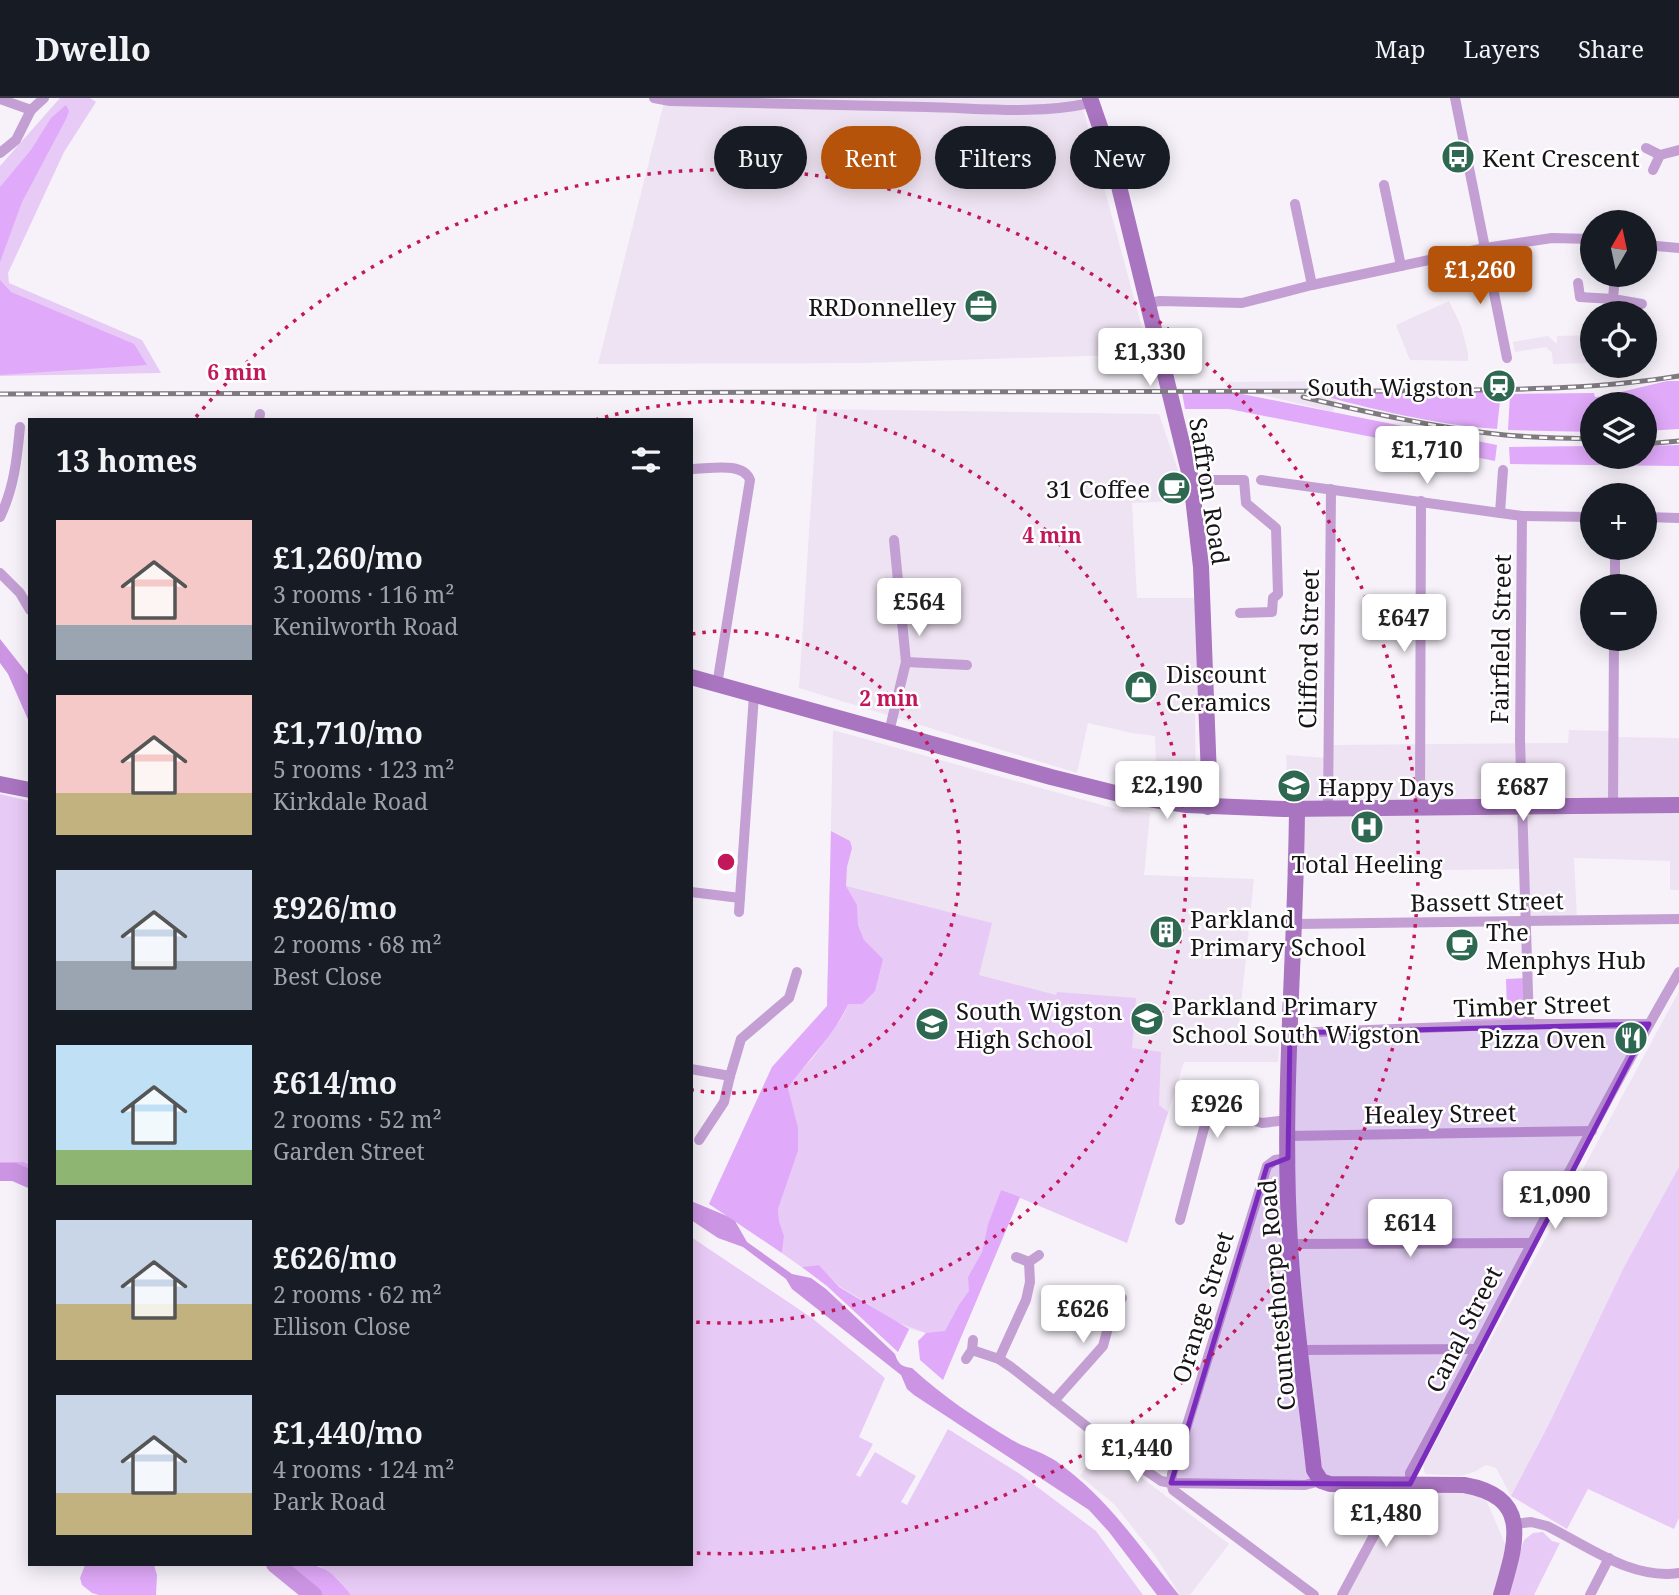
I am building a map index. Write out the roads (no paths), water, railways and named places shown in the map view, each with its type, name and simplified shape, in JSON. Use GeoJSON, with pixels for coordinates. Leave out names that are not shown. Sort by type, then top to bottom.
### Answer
{"type":"FeatureCollection","features":[{"type":"Feature","properties":{"kind":"main road","name":"Saffron Road"},"geometry":{"type":"LineString","coordinates":[[1090,100],[1097,113],[1115,170],[1191,480],[1201,567],[1208,807]]}},
{"type":"Feature","properties":{"kind":"main road"},"geometry":{"type":"LineString","coordinates":[[693,678],[1123,795],[1208,807],[1328,809],[1679,805]]}},
{"type":"Feature","properties":{"kind":"main road"},"geometry":{"type":"LineString","coordinates":[[1209,777],[1224,798],[1240,808]]}},
{"type":"Feature","properties":{"kind":"main road"},"geometry":{"type":"LineString","coordinates":[[0,784],[28,790]]}},
{"type":"Feature","properties":{"kind":"main road","name":"Countesthorpe Road"},"geometry":{"type":"LineString","coordinates":[[1297,809],[1288,1128],[1290,1244],[1314,1470],[1321,1481]]}},
{"type":"Feature","properties":{"kind":"main road"},"geometry":{"type":"LineString","coordinates":[[1321,1481],[1330,1484],[1464,1485],[1481,1488],[1502,1502],[1515,1524],[1515,1540],[1500,1595]]}},
{"type":"Feature","properties":{"kind":"street"},"geometry":{"type":"LineString","coordinates":[[0,153],[16,140],[31,110],[44,98]]}},
{"type":"Feature","properties":{"kind":"street"},"geometry":{"type":"LineString","coordinates":[[654,98],[1031,109],[1066,108],[1090,100]]}},
{"type":"Feature","properties":{"kind":"street"},"geometry":{"type":"LineString","coordinates":[[1455,98],[1507,358]]}},
{"type":"Feature","properties":{"kind":"street"},"geometry":{"type":"LineString","coordinates":[[0,99],[31,110]]}},
{"type":"Feature","properties":{"kind":"street"},"geometry":{"type":"LineString","coordinates":[[1646,148],[1660,155],[1679,150]]}},
{"type":"Feature","properties":{"kind":"street"},"geometry":{"type":"LineString","coordinates":[[1653,170],[1660,155]]}},
{"type":"Feature","properties":{"kind":"street"},"geometry":{"type":"LineString","coordinates":[[1384,185],[1401,266]]}},
{"type":"Feature","properties":{"kind":"street"},"geometry":{"type":"LineString","coordinates":[[1295,204],[1312,285]]}},
{"type":"Feature","properties":{"kind":"street"},"geometry":{"type":"LineString","coordinates":[[1149,303],[1242,303],[1312,285],[1485,248],[1552,238],[1580,239]]}},
{"type":"Feature","properties":{"kind":"street"},"geometry":{"type":"LineString","coordinates":[[1657,246],[1679,248]]}},
{"type":"Feature","properties":{"kind":"street"},"geometry":{"type":"LineString","coordinates":[[1578,282],[1580,297],[1624,301]]}},
{"type":"Feature","properties":{"kind":"street"},"geometry":{"type":"LineString","coordinates":[[1614,287],[1614,299]]}},
{"type":"Feature","properties":{"kind":"street"},"geometry":{"type":"LineString","coordinates":[[0,517],[13,482],[20,427]]}},
{"type":"Feature","properties":{"kind":"street"},"geometry":{"type":"LineString","coordinates":[[693,469],[741,469],[747,473],[751,484],[717,685]]}},
{"type":"Feature","properties":{"kind":"street"},"geometry":{"type":"LineString","coordinates":[[1500,513],[1503,470]]}},
{"type":"Feature","properties":{"kind":"street"},"geometry":{"type":"LineString","coordinates":[[1191,480],[1244,480],[1246,503],[1276,528],[1278,594],[1273,597],[1272,612],[1240,613]]}},
{"type":"Feature","properties":{"kind":"street"},"geometry":{"type":"LineString","coordinates":[[1261,480],[1522,516],[1580,517]]}},
{"type":"Feature","properties":{"kind":"street","name":"Clifford Street"},"geometry":{"type":"LineString","coordinates":[[1328,809],[1331,489]]}},
{"type":"Feature","properties":{"kind":"street"},"geometry":{"type":"LineString","coordinates":[[1420,806],[1421,501]]}},
{"type":"Feature","properties":{"kind":"street","name":"Fairfield Street"},"geometry":{"type":"LineString","coordinates":[[1522,516],[1521,805],[1529,1024]]}},
{"type":"Feature","properties":{"kind":"street"},"geometry":{"type":"LineString","coordinates":[[1657,517],[1679,518]]}},
{"type":"Feature","properties":{"kind":"street"},"geometry":{"type":"LineString","coordinates":[[889,732],[906,663],[894,540]]}},
{"type":"Feature","properties":{"kind":"street"},"geometry":{"type":"LineString","coordinates":[[0,573],[25,589]]}},
{"type":"Feature","properties":{"kind":"street"},"geometry":{"type":"LineString","coordinates":[[1613,806],[1615,651]]}},
{"type":"Feature","properties":{"kind":"street"},"geometry":{"type":"LineString","coordinates":[[906,663],[967,665]]}},
{"type":"Feature","properties":{"kind":"street"},"geometry":{"type":"LineString","coordinates":[[739,912],[754,695]]}},
{"type":"Feature","properties":{"kind":"street"},"geometry":{"type":"LineString","coordinates":[[693,892],[740,898]]}},
{"type":"Feature","properties":{"kind":"street","name":"Bassett Street"},"geometry":{"type":"LineString","coordinates":[[1295,924],[1679,919]]}},
{"type":"Feature","properties":{"kind":"street"},"geometry":{"type":"LineString","coordinates":[[699,1140],[723,1102],[741,1039],[789,998],[797,972]]}},
{"type":"Feature","properties":{"kind":"street","name":"Canal Street"},"geometry":{"type":"LineString","coordinates":[[1342,1595],[1479,1349],[1531,1243],[1679,972]]}},
{"type":"Feature","properties":{"kind":"street","name":"Timber Street"},"geometry":{"type":"LineString","coordinates":[[1290,1033],[1529,1024],[1649,1024]]}},
{"type":"Feature","properties":{"kind":"street"},"geometry":{"type":"LineString","coordinates":[[693,1069],[730,1076]]}},
{"type":"Feature","properties":{"kind":"street","name":"Healey Street"},"geometry":{"type":"LineString","coordinates":[[1180,1220],[1209,1109],[1288,1128],[1592,1132]]}},
{"type":"Feature","properties":{"kind":"street","name":"Orange Street"},"geometry":{"type":"LineString","coordinates":[[1171,1483],[1267,1166],[1275,1160],[1288,1158]]}},
{"type":"Feature","properties":{"kind":"street"},"geometry":{"type":"LineString","coordinates":[[1290,1244],[1531,1243]]}},
{"type":"Feature","properties":{"kind":"street"},"geometry":{"type":"LineString","coordinates":[[1029,1262],[1039,1255]]}},
{"type":"Feature","properties":{"kind":"street"},"geometry":{"type":"LineString","coordinates":[[1016,1257],[1029,1262]]}},
{"type":"Feature","properties":{"kind":"street"},"geometry":{"type":"LineString","coordinates":[[999,1359],[1026,1300],[1030,1282],[1029,1262]]}},
{"type":"Feature","properties":{"kind":"street"},"geometry":{"type":"LineString","coordinates":[[1054,1401],[1103,1346],[1111,1317],[1122,1298]]}},
{"type":"Feature","properties":{"kind":"street"},"geometry":{"type":"LineString","coordinates":[[970,1349],[999,1359],[1155,1477],[1171,1483],[1305,1485],[1321,1481]]}},
{"type":"Feature","properties":{"kind":"street"},"geometry":{"type":"LineString","coordinates":[[1302,1350],[1479,1349]]}},
{"type":"Feature","properties":{"kind":"street"},"geometry":{"type":"LineString","coordinates":[[1171,1483],[1173,1490],[1314,1595]]}},
{"type":"Feature","properties":{"kind":"street"},"geometry":{"type":"LineString","coordinates":[[1515,1524],[1539,1523],[1633,1570],[1651,1574],[1679,1573]]}},
{"type":"Feature","properties":{"kind":"street"},"geometry":{"type":"LineString","coordinates":[[1590,1595],[1609,1558]]}},
{"type":"Feature","properties":{"kind":"waterway"},"geometry":{"type":"LineString","coordinates":[[0,1172],[14,1172],[28,1178]]}},
{"type":"Feature","properties":{"kind":"waterway"},"geometry":{"type":"LineString","coordinates":[[277,1566],[313,1595]]}},
{"type":"Feature","properties":{"kind":"railway"},"geometry":{"type":"LineString","coordinates":[[0,394],[1496,390],[1606,385],[1679,376]]}},
{"type":"Feature","properties":{"kind":"railway"},"geometry":{"type":"LineString","coordinates":[[1303,397],[1454,428],[1516,436],[1580,439]]}},
{"type":"Feature","properties":{"kind":"railway"},"geometry":{"type":"LineString","coordinates":[[1657,443],[1679,441]]}},
{"type":"Feature","properties":{"kind":"place","name":"Kent Crescent"},"geometry":{"type":"Point","coordinates":[1458,157]}},
{"type":"Feature","properties":{"kind":"place","name":"RRDonnelley"},"geometry":{"type":"Point","coordinates":[981,306]}},
{"type":"Feature","properties":{"kind":"place","name":"South Wigston"},"geometry":{"type":"Point","coordinates":[1499,386]}},
{"type":"Feature","properties":{"kind":"place","name":"31 Coffee"},"geometry":{"type":"Point","coordinates":[1174,488]}},
{"type":"Feature","properties":{"kind":"place","name":"Discount Ceramics"},"geometry":{"type":"Point","coordinates":[1141,687]}},
{"type":"Feature","properties":{"kind":"place","name":"Happy Days"},"geometry":{"type":"Point","coordinates":[1294,786]}},
{"type":"Feature","properties":{"kind":"place","name":"Total Heeling"},"geometry":{"type":"Point","coordinates":[1367,827]}},
{"type":"Feature","properties":{"kind":"place","name":"Parkland Primary School"},"geometry":{"type":"Point","coordinates":[1166,932]}},
{"type":"Feature","properties":{"kind":"place","name":"The Menphys Hub"},"geometry":{"type":"Point","coordinates":[1462,945]}},
{"type":"Feature","properties":{"kind":"place","name":"Parkland Primary School South Wigston"},"geometry":{"type":"Point","coordinates":[1147,1019]}},
{"type":"Feature","properties":{"kind":"place","name":"South Wigston High School"},"geometry":{"type":"Point","coordinates":[932,1024]}},
{"type":"Feature","properties":{"kind":"place","name":"Pizza Oven"},"geometry":{"type":"Point","coordinates":[1631,1038]}}]}
